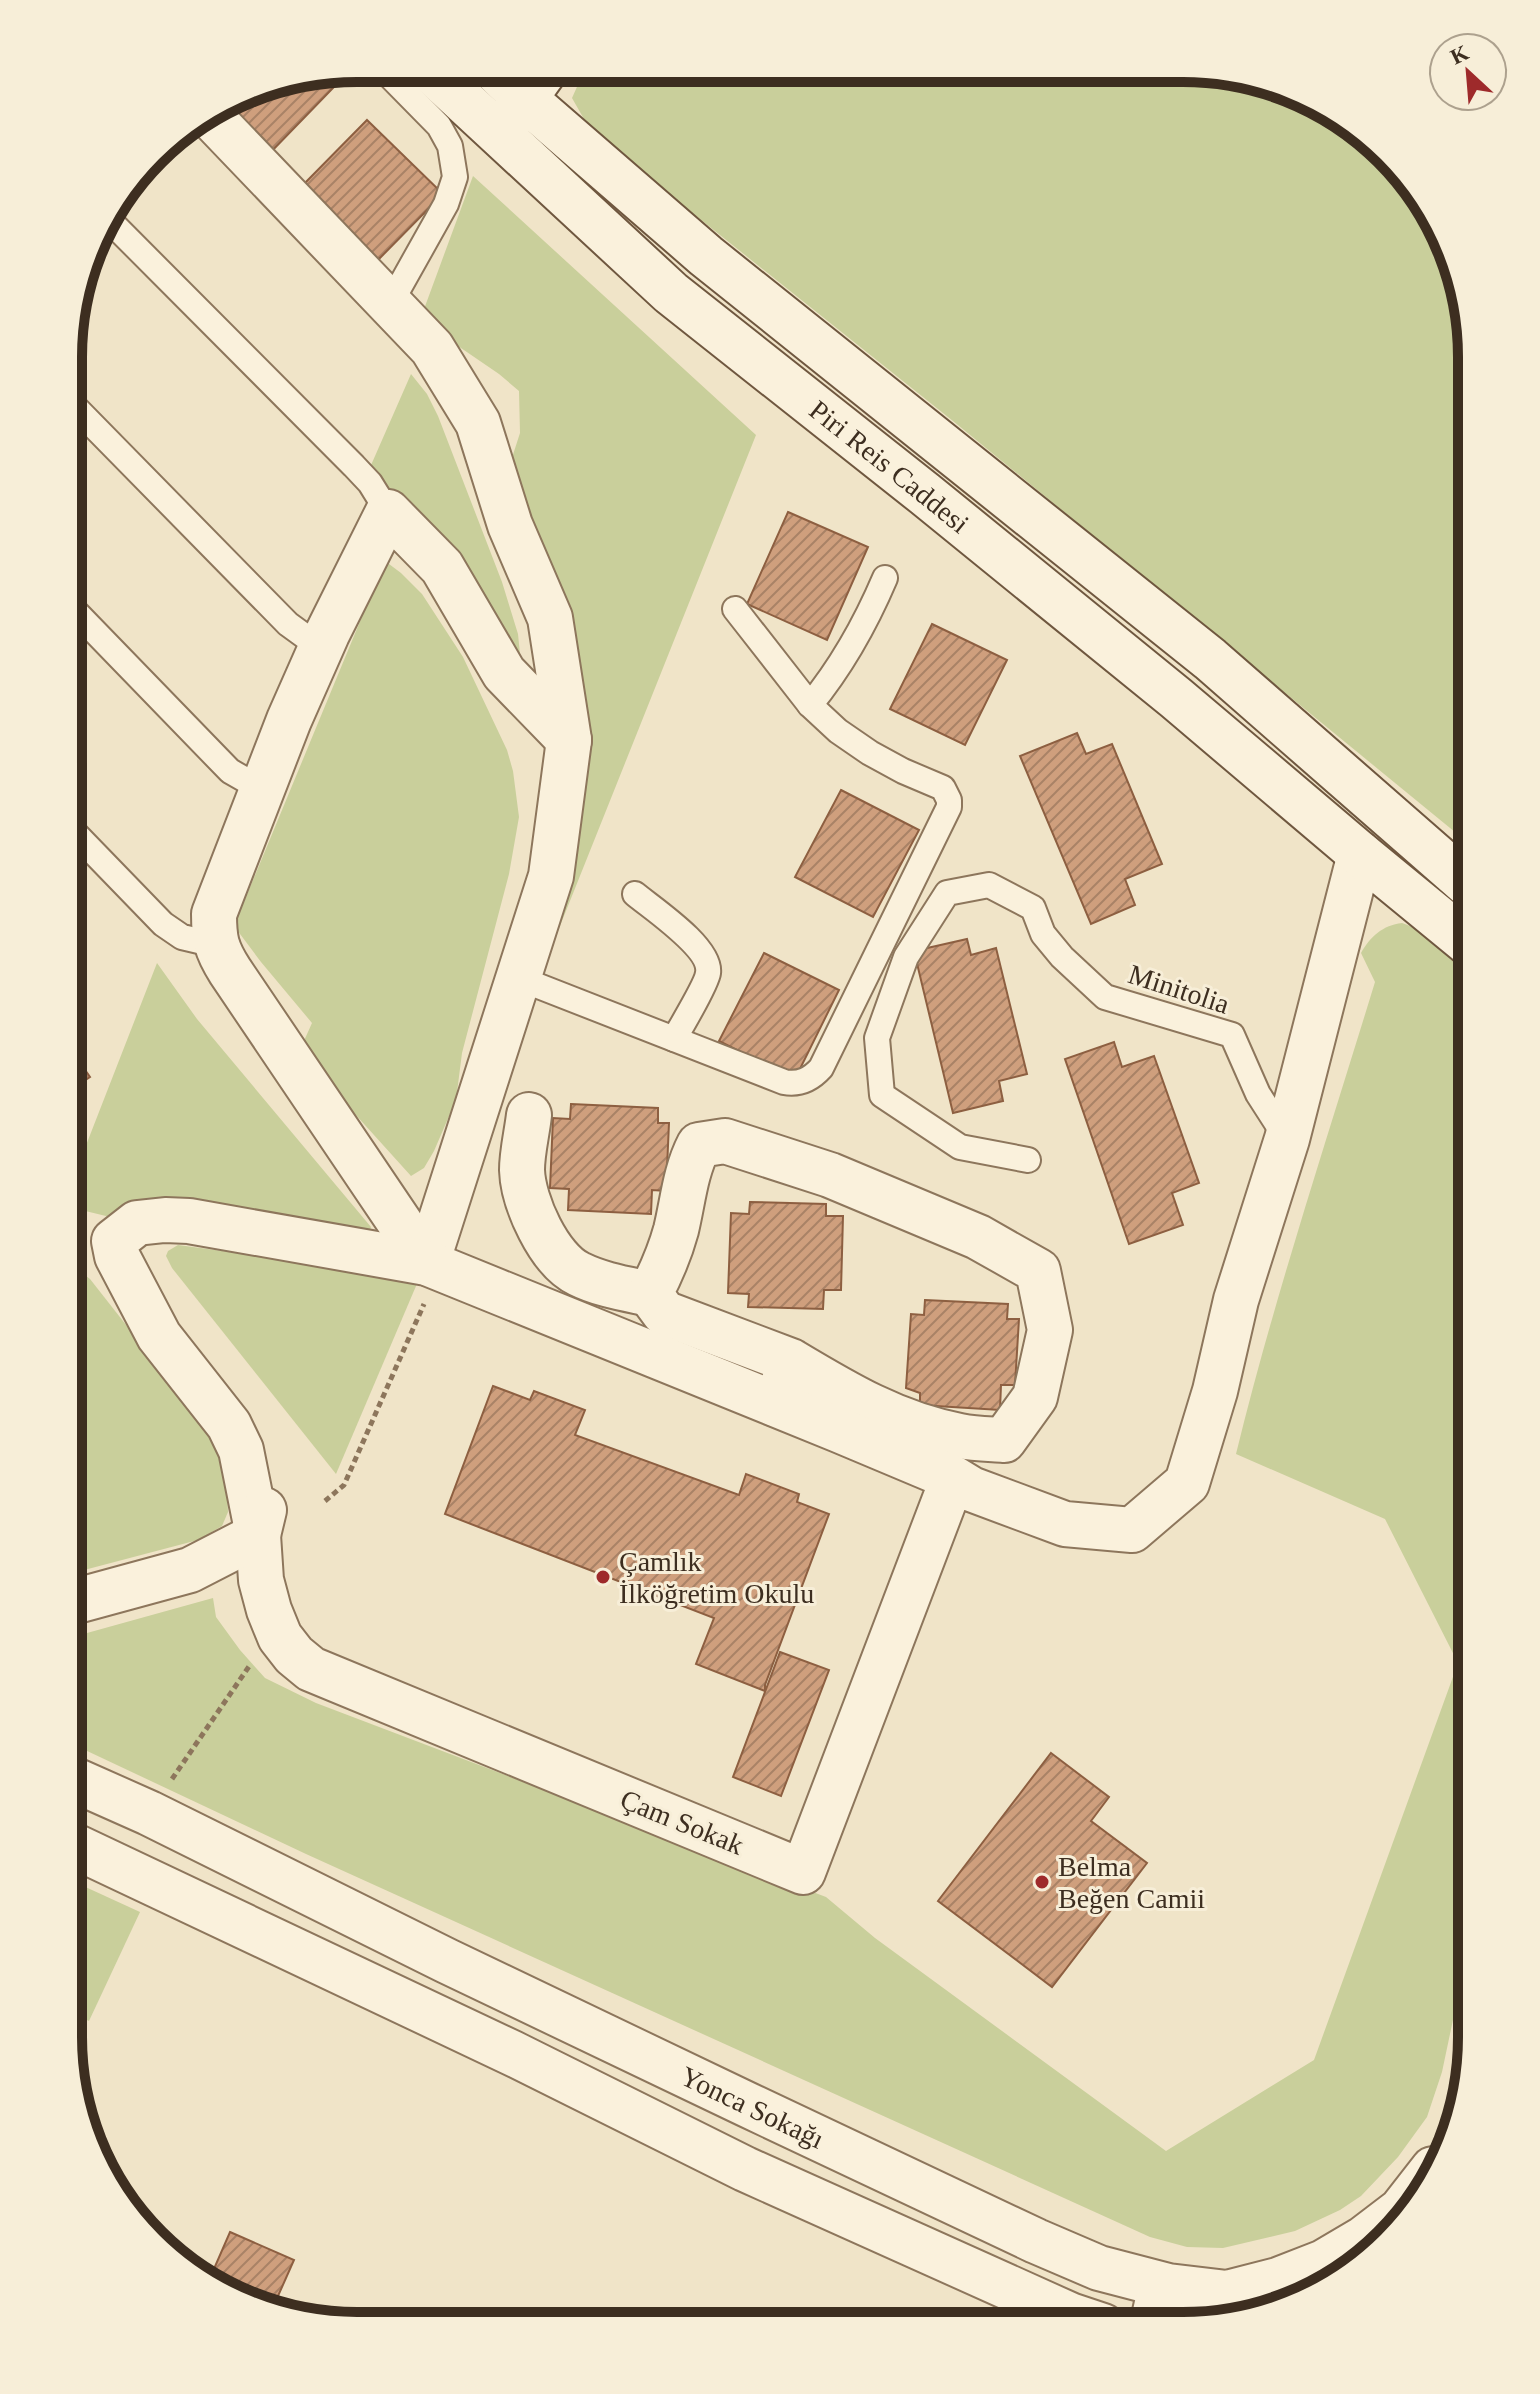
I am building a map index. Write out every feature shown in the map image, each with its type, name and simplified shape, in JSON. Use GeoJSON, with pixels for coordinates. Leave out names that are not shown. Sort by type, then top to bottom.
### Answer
{"type":"FeatureCollection","features":[{"type":"Feature","properties":{"kind":"street","name":"Piri Reis Caddesi"},"geometry":{"type":"LineString","coordinates":[[443,82],[671,293],[1176,698],[1458,934]]}},
{"type":"Feature","properties":{"kind":"street"},"geometry":{"type":"LineString","coordinates":[[500,134],[536,84]]}},
{"type":"Feature","properties":{"kind":"street","name":"Piri Reis Caddesi"},"geometry":{"type":"LineString","coordinates":[[536,84],[706,256],[1210,659],[1458,876]]}},
{"type":"Feature","properties":{"kind":"street"},"geometry":{"type":"LineString","coordinates":[[215,122],[432,348],[478,423],[510,525],[550,618],[569,740],[551,876],[434,1265]]}},
{"type":"Feature","properties":{"kind":"street"},"geometry":{"type":"LineString","coordinates":[[434,1265],[218,952],[214,940],[214,914],[289,720],[388,512],[442,567],[504,673],[569,740]]}},
{"type":"Feature","properties":{"kind":"street"},"geometry":{"type":"LineString","coordinates":[[258,1535],[241,1450],[229,1425],[159,1336],[117,1256],[114,1241],[137,1223],[189,1221],[434,1265],[776,1404],[953,1478],[971,1489],[1065,1524],[1132,1530],[1187,1483],[1215,1391],[1236,1300],[1287,1139],[1360,854],[1386,813]]}},
{"type":"Feature","properties":{"kind":"street"},"geometry":{"type":"LineString","coordinates":[[529,1115],[522,1171],[532,1214],[552,1252],[577,1273],[650,1294],[664,1313],[791,1361],[893,1417],[961,1436],[1004,1440],[1035,1397],[1050,1330],[1038,1271],[978,1237],[830,1175],[725,1141],[699,1145],[688,1165],[675,1232],[650,1294]]}},
{"type":"Feature","properties":{"kind":"street"},"geometry":{"type":"LineString","coordinates":[[776,1404],[791,1361]]}},
{"type":"Feature","properties":{"kind":"street","name":"Çam Sokak"},"geometry":{"type":"LineString","coordinates":[[258,1535],[261,1580],[269,1610],[280,1637],[294,1655],[311,1669],[803,1872],[953,1478]]}},
{"type":"Feature","properties":{"kind":"street"},"geometry":{"type":"LineString","coordinates":[[82,1576],[187,1548],[258,1535]]}},
{"type":"Feature","properties":{"kind":"street"},"geometry":{"type":"LineString","coordinates":[[82,1599],[190,1570],[258,1535]]}},
{"type":"Feature","properties":{"kind":"street","name":"Yonca Sokağı"},"geometry":{"type":"LineString","coordinates":[[82,1783],[149,1813],[447,1961],[1036,2241],[1099,2268],[1157,2305],[1227,2293],[1278,2280],[1324,2262],[1388,2220]]}},
{"type":"Feature","properties":{"kind":"street","name":"Yonca Sokağı"},"geometry":{"type":"LineString","coordinates":[[82,1850],[512,2053],[745,2169],[1063,2312]]}},
{"type":"Feature","properties":{"kind":"lane"},"geometry":{"type":"LineString","coordinates":[[390,304],[446,204],[455,177],[450,146],[439,126],[396,82]]}},
{"type":"Feature","properties":{"kind":"lane"},"geometry":{"type":"LineString","coordinates":[[116,227],[354,466],[370,483],[388,512]]}},
{"type":"Feature","properties":{"kind":"lane"},"geometry":{"type":"LineString","coordinates":[[82,414],[288,624],[321,648]]}},
{"type":"Feature","properties":{"kind":"lane"},"geometry":{"type":"LineString","coordinates":[[810,705],[847,656],[885,578]]}},
{"type":"Feature","properties":{"kind":"lane"},"geometry":{"type":"LineString","coordinates":[[518,978],[784,1082],[800,1083],[812,1078],[821,1068],[949,807],[947,794],[943,788],[903,771],[838,731],[810,705],[735,609]]}},
{"type":"Feature","properties":{"kind":"lane"},"geometry":{"type":"LineString","coordinates":[[82,618],[230,771],[263,790]]}},
{"type":"Feature","properties":{"kind":"lane"},"geometry":{"type":"LineString","coordinates":[[82,840],[163,924],[182,937],[214,940]]}},
{"type":"Feature","properties":{"kind":"lane","name":"Minitolia"},"geometry":{"type":"LineString","coordinates":[[1028,1160],[960,1147],[882,1095],[877,1038],[906,957],[947,893],[989,885],[1033,908],[1043,934],[1052,946],[1105,997],[1232,1035],[1258,1094],[1287,1139]]}},
{"type":"Feature","properties":{"kind":"lane"},"geometry":{"type":"LineString","coordinates":[[635,894],[695,944],[706,959],[709,974],[674,1039]]}},
{"type":"Feature","properties":{"kind":"path"},"geometry":{"type":"LineString","coordinates":[[325,1501],[344,1485],[434,1265]]}},
{"type":"Feature","properties":{"kind":"path"},"geometry":{"type":"LineString","coordinates":[[171,1780],[256,1657]]}},
{"type":"Feature","properties":{"kind":"green space"},"geometry":{"type":"Polygon","coordinates":[[[579,82],[1183,82],[1219,84],[1254,91],[1320,119],[1350,139],[1401,190],[1421,220],[1437,252],[1453,304],[1458,357],[1458,834],[953,421],[611,148],[584,119],[572,98],[579,82]]]}},
{"type":"Feature","properties":{"kind":"green space"},"geometry":{"type":"Polygon","coordinates":[[[473,176],[756,435],[554,941],[533,954],[564,863],[509,467],[520,433],[519,391],[420,320],[473,176]]]}},
{"type":"Feature","properties":{"kind":"green space"},"geometry":{"type":"Polygon","coordinates":[[[411,374],[427,394],[438,416],[502,582],[518,634],[520,654],[535,690],[368,472],[411,374]]]}},
{"type":"Feature","properties":{"kind":"green space"},"geometry":{"type":"Polygon","coordinates":[[[385,561],[422,594],[463,657],[507,750],[519,817],[509,874],[462,1053],[456,1100],[424,1168],[411,1176],[299,1052],[312,1023],[234,926],[385,561]]]}},
{"type":"Feature","properties":{"kind":"green space"},"geometry":{"type":"Polygon","coordinates":[[[1402,923],[1440,942],[1458,957],[1457,1661],[1385,1519],[1236,1454],[1284,1276],[1375,982],[1361,953],[1378,933],[1402,923]]]}},
{"type":"Feature","properties":{"kind":"green space"},"geometry":{"type":"Polygon","coordinates":[[[157,963],[197,1019],[371,1227],[368,1235],[110,1217],[82,1210],[82,1156],[157,963]]]}},
{"type":"Feature","properties":{"kind":"green space"},"geometry":{"type":"Polygon","coordinates":[[[178,1245],[419,1279],[336,1474],[172,1268],[166,1256],[178,1245]]]}},
{"type":"Feature","properties":{"kind":"green space"},"geometry":{"type":"Polygon","coordinates":[[[82,1273],[90,1279],[225,1451],[228,1512],[222,1526],[198,1540],[82,1571],[82,1273]]]}},
{"type":"Feature","properties":{"kind":"green space"},"geometry":{"type":"Polygon","coordinates":[[[213,1598],[216,1617],[265,1678],[316,1703],[826,1897],[875,1938],[1166,2151],[1314,2060],[1457,1665],[1457,2001],[1442,2072],[1427,2117],[1398,2157],[1361,2196],[1340,2210],[1295,2231],[1223,2248],[1187,2247],[1150,2237],[306,1854],[82,1749],[82,1634],[213,1598]]]}},
{"type":"Feature","properties":{"kind":"green space"},"geometry":{"type":"Polygon","coordinates":[[[82,1885],[140,1912],[89,2021],[82,2018],[82,1885]]]}},
{"type":"Feature","properties":{"kind":"building"},"geometry":{"type":"Polygon","coordinates":[[[329,84],[333,88],[266,157],[224,117],[286,91],[329,84]]]}},
{"type":"Feature","properties":{"kind":"building"},"geometry":{"type":"Polygon","coordinates":[[[367,120],[443,194],[375,263],[299,189],[367,120]]]}},
{"type":"Feature","properties":{"kind":"building"},"geometry":{"type":"Polygon","coordinates":[[[788,512],[868,547],[827,640],[747,604],[788,512]]]}},
{"type":"Feature","properties":{"kind":"building"},"geometry":{"type":"Polygon","coordinates":[[[932,624],[1007,660],[965,745],[890,709],[932,624]]]}},
{"type":"Feature","properties":{"kind":"building"},"geometry":{"type":"Polygon","coordinates":[[[1077,733],[1086,754],[1112,744],[1162,864],[1125,879],[1135,905],[1091,924],[1020,756],[1077,733]]]}},
{"type":"Feature","properties":{"kind":"building"},"geometry":{"type":"Polygon","coordinates":[[[841,790],[919,830],[873,917],[795,877],[841,790]]]}},
{"type":"Feature","properties":{"kind":"building"},"geometry":{"type":"Polygon","coordinates":[[[967,939],[971,955],[996,948],[1027,1074],[999,1081],[1003,1101],[953,1113],[914,951],[967,939]]]}},
{"type":"Feature","properties":{"kind":"building"},"geometry":{"type":"Polygon","coordinates":[[[764,953],[839,990],[795,1079],[719,1041],[764,953]]]}},
{"type":"Feature","properties":{"kind":"building"},"geometry":{"type":"Polygon","coordinates":[[[1114,1042],[1122,1067],[1154,1056],[1199,1183],[1172,1193],[1183,1225],[1129,1244],[1065,1059],[1114,1042]]]}},
{"type":"Feature","properties":{"kind":"building"},"geometry":{"type":"Polygon","coordinates":[[[82,1066],[90,1077],[82,1082],[82,1066]]]}},
{"type":"Feature","properties":{"kind":"building"},"geometry":{"type":"Polygon","coordinates":[[[571,1104],[658,1108],[658,1123],[669,1123],[666,1191],[652,1190],[651,1214],[568,1210],[569,1189],[550,1188],[553,1118],[570,1119],[571,1104]]]}},
{"type":"Feature","properties":{"kind":"building"},"geometry":{"type":"Polygon","coordinates":[[[750,1202],[826,1204],[826,1216],[843,1216],[841,1290],[824,1290],[823,1309],[748,1307],[749,1294],[728,1293],[731,1213],[749,1214],[750,1202]]]}},
{"type":"Feature","properties":{"kind":"building"},"geometry":{"type":"Polygon","coordinates":[[[925,1300],[1008,1304],[1007,1319],[1019,1319],[1015,1385],[1001,1385],[1000,1410],[920,1405],[920,1393],[906,1388],[911,1314],[924,1315],[925,1300]]]}},
{"type":"Feature","properties":{"kind":"building"},"geometry":{"type":"Polygon","coordinates":[[[493,1386],[530,1400],[534,1391],[585,1410],[575,1435],[739,1495],[746,1474],[799,1494],[797,1502],[829,1514],[765,1691],[696,1664],[714,1618],[445,1514],[493,1386]]]}},
{"type":"Feature","properties":{"kind":"building"},"geometry":{"type":"Polygon","coordinates":[[[780,1652],[829,1670],[781,1796],[733,1777],[780,1652]]]}},
{"type":"Feature","properties":{"kind":"building","name":"Belma Beğen Camii"},"geometry":{"type":"Polygon","coordinates":[[[1051,1753],[1109,1797],[1091,1821],[1147,1863],[1052,1987],[938,1901],[1051,1753]]]}},
{"type":"Feature","properties":{"kind":"building"},"geometry":{"type":"Polygon","coordinates":[[[230,2232],[294,2260],[276,2300],[213,2271],[230,2232]]]}},
{"type":"Feature","properties":{"kind":"place","name":"Çamlık İlköğretim Okulu"},"geometry":{"type":"Point","coordinates":[603,1577]}},
{"type":"Feature","properties":{"kind":"place","name":"Belma Beğen Camii"},"geometry":{"type":"Point","coordinates":[1042,1882]}}]}
